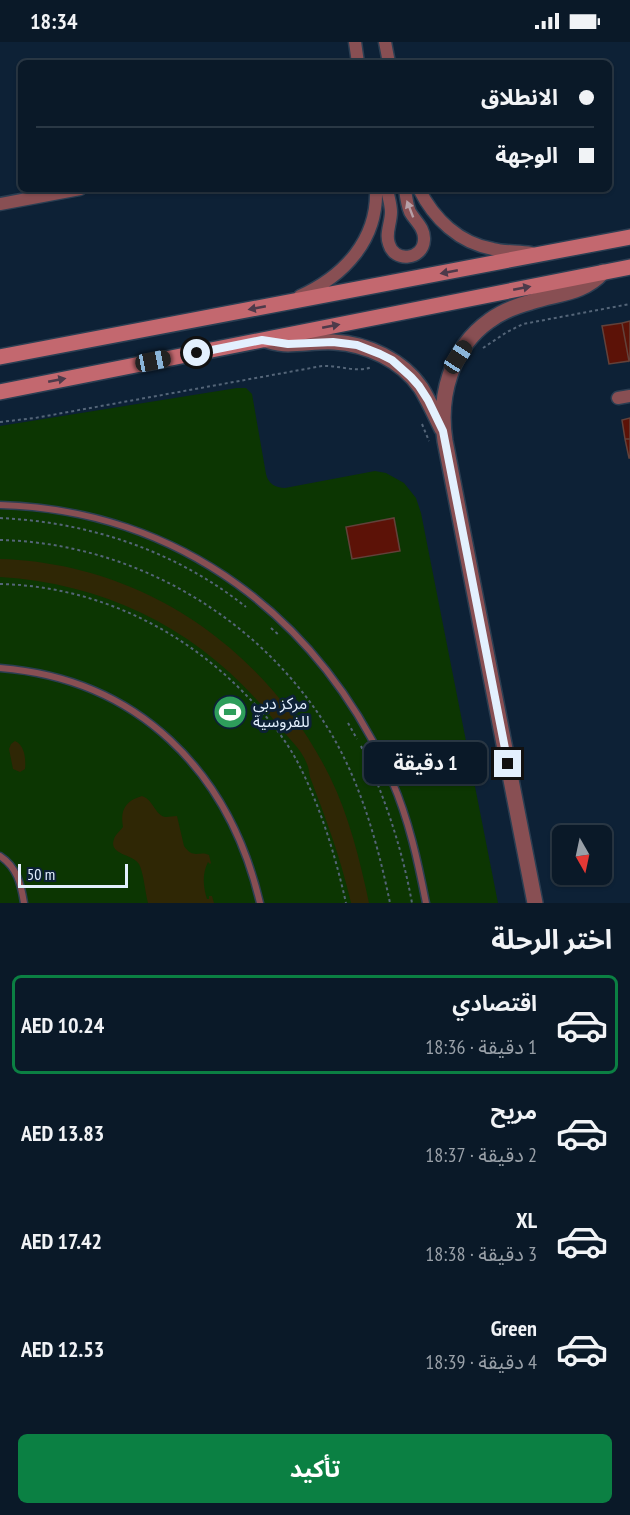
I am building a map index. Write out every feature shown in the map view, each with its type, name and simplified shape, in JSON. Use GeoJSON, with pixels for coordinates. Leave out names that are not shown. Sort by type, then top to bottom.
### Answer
{"type":"FeatureCollection","features":[{"type":"Feature","properties":{"kind":"main road"},"geometry":{"type":"LineString","coordinates":[[0,357],[630,237]]}},
{"type":"Feature","properties":{"kind":"main road"},"geometry":{"type":"LineString","coordinates":[[0,392],[630,267]]}},
{"type":"Feature","properties":{"kind":"street"},"geometry":{"type":"LineString","coordinates":[[354,42],[357,60]]}},
{"type":"Feature","properties":{"kind":"street"},"geometry":{"type":"LineString","coordinates":[[385,42],[388,60]]}},
{"type":"Feature","properties":{"kind":"street"},"geometry":{"type":"LineString","coordinates":[[0,204],[64,192]]}},
{"type":"Feature","properties":{"kind":"street"},"geometry":{"type":"LineString","coordinates":[[290,301],[326,282],[351,260],[361,247],[372,221],[376,192]]}},
{"type":"Feature","properties":{"kind":"street"},"geometry":{"type":"LineString","coordinates":[[388,192],[391,211],[388,242],[395,253],[408,257],[418,254],[424,240],[423,231],[408,207],[406,192]]}},
{"type":"Feature","properties":{"kind":"street"},"geometry":{"type":"LineString","coordinates":[[420,192],[438,218],[451,231],[466,240],[495,250],[541,255]]}},
{"type":"Feature","properties":{"kind":"street"},"geometry":{"type":"LineString","coordinates":[[535,903],[444,436],[444,397],[450,371],[466,344],[488,321],[503,312],[589,285],[603,272]]}},
{"type":"Feature","properties":{"kind":"street"},"geometry":{"type":"LineString","coordinates":[[262,340],[288,344],[345,343],[380,354],[402,368],[419,386],[444,436]]}},
{"type":"Feature","properties":{"kind":"lane"},"geometry":{"type":"LineString","coordinates":[[0,505],[38,507],[84,514],[145,534],[213,568],[249,592],[273,613],[327,669],[352,705],[379,753],[404,814],[414,846],[426,903]]}},
{"type":"Feature","properties":{"kind":"lane"},"geometry":{"type":"LineString","coordinates":[[0,668],[48,675],[89,688],[148,721],[164,734],[199,771],[214,790],[226,811],[250,867],[260,903]]}},
{"type":"Feature","properties":{"kind":"lane"},"geometry":{"type":"LineString","coordinates":[[0,855],[19,878],[24,903]]}},
{"type":"Feature","properties":{"kind":"path"},"geometry":{"type":"LineString","coordinates":[[480,351],[523,324],[630,304]]}},
{"type":"Feature","properties":{"kind":"path"},"geometry":{"type":"LineString","coordinates":[[0,422],[35,418],[322,366],[335,365],[364,370],[374,366]]}},
{"type":"Feature","properties":{"kind":"path"},"geometry":{"type":"LineString","coordinates":[[420,421],[430,443],[444,436]]}},
{"type":"Feature","properties":{"kind":"path"},"geometry":{"type":"LineString","coordinates":[[0,518],[72,526],[127,542],[193,572],[230,594],[249,609]]}},
{"type":"Feature","properties":{"kind":"path"},"geometry":{"type":"LineString","coordinates":[[0,540],[69,548],[126,564],[180,588],[249,637],[303,693],[340,752],[355,783],[374,835],[390,903]]}},
{"type":"Feature","properties":{"kind":"path"},"geometry":{"type":"LineString","coordinates":[[0,584],[39,586],[65,591],[129,612],[194,648],[236,684],[271,723],[297,761],[325,826],[346,903]]}},
{"type":"Feature","properties":{"kind":"path"},"geometry":{"type":"LineString","coordinates":[[271,628],[283,639]]}},
{"type":"Feature","properties":{"kind":"path"},"geometry":{"type":"LineString","coordinates":[[345,717],[370,764],[388,811],[405,866],[412,903]]}},
{"type":"Feature","properties":{"kind":"green space","name":"مركز دبي للفروسية"},"geometry":{"type":"Polygon","coordinates":[[[246,388],[252,394],[266,474],[272,484],[285,488],[375,471],[386,473],[404,483],[416,498],[421,513],[498,903],[0,903],[0,426],[246,388]]]}},
{"type":"Feature","properties":{"kind":"sand"},"geometry":{"type":"Polygon","coordinates":[[[0,559],[53,564],[103,577],[151,596],[195,622],[236,653],[272,690],[304,731],[330,777],[353,838],[369,903],[351,903],[333,839],[308,766],[301,753],[250,692],[220,664],[189,640],[119,603],[81,590],[0,577],[0,559]]]}},
{"type":"Feature","properties":{"kind":"sand"},"geometry":{"type":"Polygon","coordinates":[[[15,741],[23,749],[25,757],[25,769],[20,772],[13,769],[9,749],[15,741]]]}},
{"type":"Feature","properties":{"kind":"sand"},"geometry":{"type":"Polygon","coordinates":[[[142,796],[162,816],[177,816],[184,846],[191,853],[209,855],[211,863],[208,862],[206,867],[204,885],[207,899],[212,896],[214,903],[148,903],[139,864],[118,851],[113,844],[115,836],[123,827],[122,816],[125,807],[142,796]]]}},
{"type":"Feature","properties":{"kind":"building"},"geometry":{"type":"Polygon","coordinates":[[[630,321],[630,360],[629,361],[622,323],[630,321]]]}},
{"type":"Feature","properties":{"kind":"building"},"geometry":{"type":"Polygon","coordinates":[[[622,323],[629,361],[609,364],[602,326],[622,323]]]}},
{"type":"Feature","properties":{"kind":"building"},"geometry":{"type":"Polygon","coordinates":[[[630,418],[630,439],[625,439],[622,420],[630,418]]]}},
{"type":"Feature","properties":{"kind":"building"},"geometry":{"type":"Polygon","coordinates":[[[625,439],[630,439],[630,458],[629,458],[625,439]]]}},
{"type":"Feature","properties":{"kind":"building"},"geometry":{"type":"Polygon","coordinates":[[[394,518],[400,551],[352,559],[346,527],[394,518]]]}},
{"type":"Feature","properties":{"kind":"place","name":"مركز دبي للفروسية"},"geometry":{"type":"Point","coordinates":[230,712]}},
{"type":"Feature","properties":{"kind":"route"},"geometry":{"type":"LineString","coordinates":[[197,353],[262,340],[288,344],[345,343],[369,349],[392,360],[419,386],[443,431],[508,764]]}}]}
